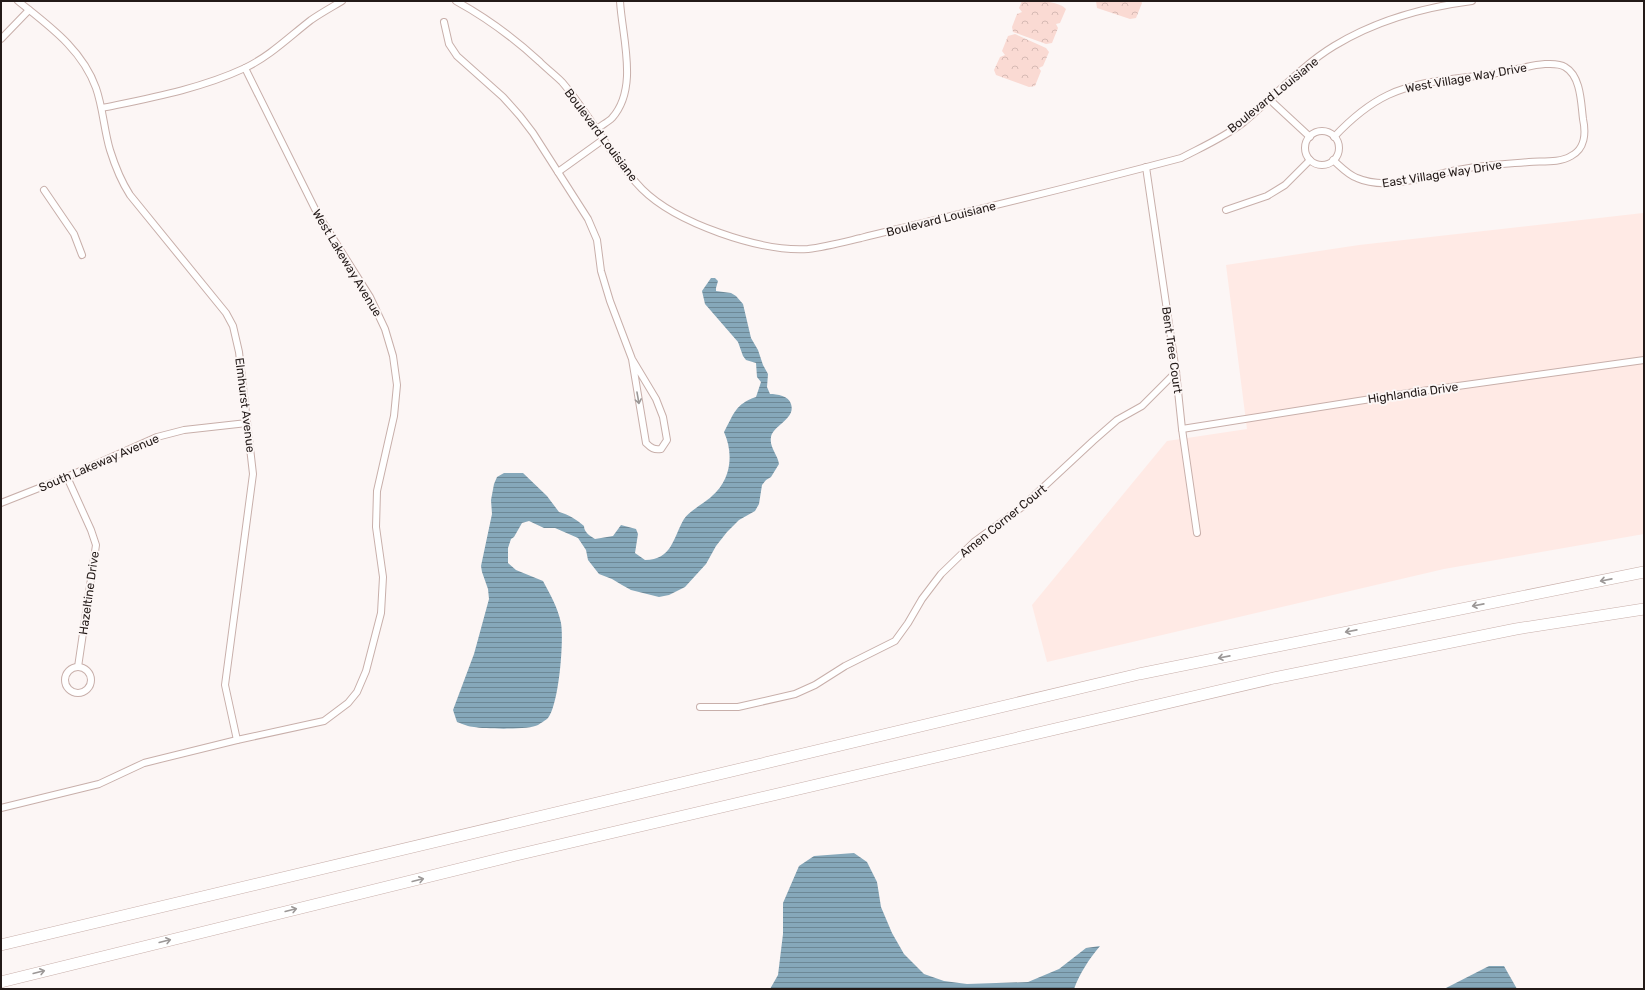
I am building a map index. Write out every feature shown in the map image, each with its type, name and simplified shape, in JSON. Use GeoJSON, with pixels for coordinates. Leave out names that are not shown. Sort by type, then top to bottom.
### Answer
{"type":"FeatureCollection","features":[{"type":"Feature","properties":{"kind":"highway"},"geometry":{"type":"LineString","coordinates":[[1,945],[1139,674],[1644,572]]}},
{"type":"Feature","properties":{"kind":"highway"},"geometry":{"type":"LineString","coordinates":[[1,982],[512,856],[1274,678],[1516,629],[1644,609]]}},
{"type":"Feature","properties":{"kind":"street","name":"Elmhurst Avenue"},"geometry":{"type":"LineString","coordinates":[[18,1],[64,39],[81,59],[96,88],[102,108],[110,149],[120,178],[130,195],[222,308],[233,326],[239,352],[253,474],[225,685],[237,740]]}},
{"type":"Feature","properties":{"kind":"street"},"geometry":{"type":"LineString","coordinates":[[102,108],[171,94],[245,68],[279,48],[312,20],[342,1]]}},
{"type":"Feature","properties":{"kind":"street","name":"Boulevard Louisiane"},"geometry":{"type":"LineString","coordinates":[[456,1],[474,10],[500,28],[532,54],[561,82],[597,129],[616,158],[642,189],[663,206],[685,219],[740,239],[773,248],[808,249],[842,242],[1181,158],[1212,143],[1243,123],[1311,62],[1334,46],[1364,31],[1403,16],[1454,3],[1472,1]]}},
{"type":"Feature","properties":{"kind":"street"},"geometry":{"type":"LineString","coordinates":[[597,129],[611,119],[619,110],[625,92],[628,69],[620,1]]}},
{"type":"Feature","properties":{"kind":"street"},"geometry":{"type":"LineString","coordinates":[[1,39],[29,10]]}},
{"type":"Feature","properties":{"kind":"street"},"geometry":{"type":"LineString","coordinates":[[444,22],[449,44],[457,56],[503,97],[520,116],[533,133],[588,219],[596,240],[601,271],[610,301],[632,360],[646,443],[656,450],[661,449],[667,440],[663,417],[648,384],[632,360]]}},
{"type":"Feature","properties":{"kind":"street","name":"West Village Way Drive"},"geometry":{"type":"LineString","coordinates":[[1334,137],[1347,123],[1368,106],[1389,94],[1414,86],[1543,64],[1556,64],[1565,67],[1572,73],[1577,82],[1585,130],[1583,142],[1579,149]]}},
{"type":"Feature","properties":{"kind":"street","name":"West Lakeway Avenue"},"geometry":{"type":"LineString","coordinates":[[1,808],[99,784],[144,763],[237,740],[324,721],[348,703],[357,692],[366,671],[381,613],[382,577],[376,527],[377,491],[394,416],[397,385],[393,356],[385,329],[370,297],[317,213],[245,68]]}},
{"type":"Feature","properties":{"kind":"street"},"geometry":{"type":"LineString","coordinates":[[1270,99],[1310,137]]}},
{"type":"Feature","properties":{"kind":"street"},"geometry":{"type":"LineString","coordinates":[[1320,132],[1326,132],[1334,137],[1338,148],[1338,153],[1334,160],[1330,163],[1322,165],[1310,160],[1305,150],[1306,143],[1310,137],[1320,132]]}},
{"type":"Feature","properties":{"kind":"street"},"geometry":{"type":"LineString","coordinates":[[558,172],[604,139]]}},
{"type":"Feature","properties":{"kind":"street","name":"East Village Way Drive"},"geometry":{"type":"LineString","coordinates":[[1334,160],[1356,178],[1370,183],[1384,184],[1465,169],[1504,164],[1562,160],[1571,156],[1579,149]]}},
{"type":"Feature","properties":{"kind":"street"},"geometry":{"type":"LineString","coordinates":[[1226,210],[1267,196],[1285,185],[1310,160]]}},
{"type":"Feature","properties":{"kind":"street","name":"Bent Tree Court"},"geometry":{"type":"LineString","coordinates":[[1146,167],[1176,372],[1182,429],[1197,533]]}},
{"type":"Feature","properties":{"kind":"street"},"geometry":{"type":"LineString","coordinates":[[44,190],[74,234],[82,255]]}},
{"type":"Feature","properties":{"kind":"street","name":"Highlandia Drive"},"geometry":{"type":"LineString","coordinates":[[1182,429],[1644,360]]}},
{"type":"Feature","properties":{"kind":"street","name":"Amen Corner Court"},"geometry":{"type":"LineString","coordinates":[[700,707],[738,707],[795,694],[815,685],[845,666],[895,641],[908,623],[922,599],[941,574],[974,542],[1022,507],[1117,420],[1142,406],[1176,372]]}},
{"type":"Feature","properties":{"kind":"street","name":"South Lakeway Avenue"},"geometry":{"type":"LineString","coordinates":[[1,503],[67,477],[157,437],[184,430],[247,423]]}},
{"type":"Feature","properties":{"kind":"street","name":"Hazeltine Drive"},"geometry":{"type":"LineString","coordinates":[[67,477],[91,530],[96,545],[78,667]]}},
{"type":"Feature","properties":{"kind":"street"},"geometry":{"type":"LineString","coordinates":[[78,667],[82,667],[89,672],[91,681],[88,688],[84,691],[76,693],[68,689],[65,677],[70,670],[78,667]]}},
{"type":"Feature","properties":{"kind":"shaded area"},"geometry":{"type":"Polygon","coordinates":[[[1643,213],[1644,534],[1444,569],[1047,662],[1032,605],[1167,441],[1247,429],[1226,265],[1359,245],[1643,213]]]}},
{"type":"Feature","properties":{"kind":"green space"},"geometry":{"type":"Polygon","coordinates":[[[1022,1],[1040,1],[1058,4],[1066,9],[1060,23],[1056,24],[1058,28],[1052,43],[1046,44],[1013,32],[1012,27],[1017,14],[1022,12],[1019,8],[1022,1]]]}},
{"type":"Feature","properties":{"kind":"green space"},"geometry":{"type":"Polygon","coordinates":[[[1096,1],[1141,1],[1142,3],[1136,18],[1130,19],[1097,8],[1096,1]]]}},
{"type":"Feature","properties":{"kind":"green space"},"geometry":{"type":"Polygon","coordinates":[[[1015,34],[1046,48],[1049,52],[1043,66],[1039,68],[1041,71],[1035,86],[1029,87],[996,75],[994,70],[1000,57],[1005,55],[1002,51],[1008,36],[1015,34]]]}},
{"type":"Feature","properties":{"kind":"water"},"geometry":{"type":"Polygon","coordinates":[[[711,278],[715,278],[718,281],[716,291],[731,293],[743,304],[751,338],[758,350],[768,374],[767,387],[770,394],[779,395],[788,399],[792,409],[787,418],[776,429],[771,437],[772,448],[779,464],[771,477],[762,485],[759,504],[755,511],[739,520],[727,532],[716,546],[706,564],[685,587],[669,595],[659,597],[631,590],[612,579],[599,574],[588,560],[586,550],[578,538],[555,528],[544,528],[529,521],[522,523],[514,537],[511,539],[508,548],[508,563],[516,570],[543,581],[556,607],[561,623],[562,643],[560,672],[552,711],[548,718],[538,725],[526,728],[480,728],[457,722],[453,710],[474,654],[489,599],[488,589],[481,566],[492,514],[491,500],[497,477],[504,473],[523,473],[547,496],[559,512],[569,516],[584,526],[588,534],[595,539],[613,536],[621,525],[636,529],[638,534],[635,553],[645,560],[654,559],[666,552],[686,516],[712,496],[723,482],[727,475],[730,458],[724,432],[739,406],[756,397],[761,382],[757,377],[756,363],[746,360],[738,342],[705,304],[702,291],[711,278]]]}},
{"type":"Feature","properties":{"kind":"water"},"geometry":{"type":"Polygon","coordinates":[[[854,853],[867,862],[877,882],[881,907],[892,933],[904,954],[924,974],[944,981],[967,984],[1028,982],[1059,969],[1086,948],[1100,946],[1085,966],[1074,989],[770,989],[778,975],[783,934],[783,903],[799,866],[814,856],[854,853]]]}},
{"type":"Feature","properties":{"kind":"water"},"geometry":{"type":"Polygon","coordinates":[[[1489,966],[1504,966],[1517,989],[1444,989],[1489,966]]]}}]}
